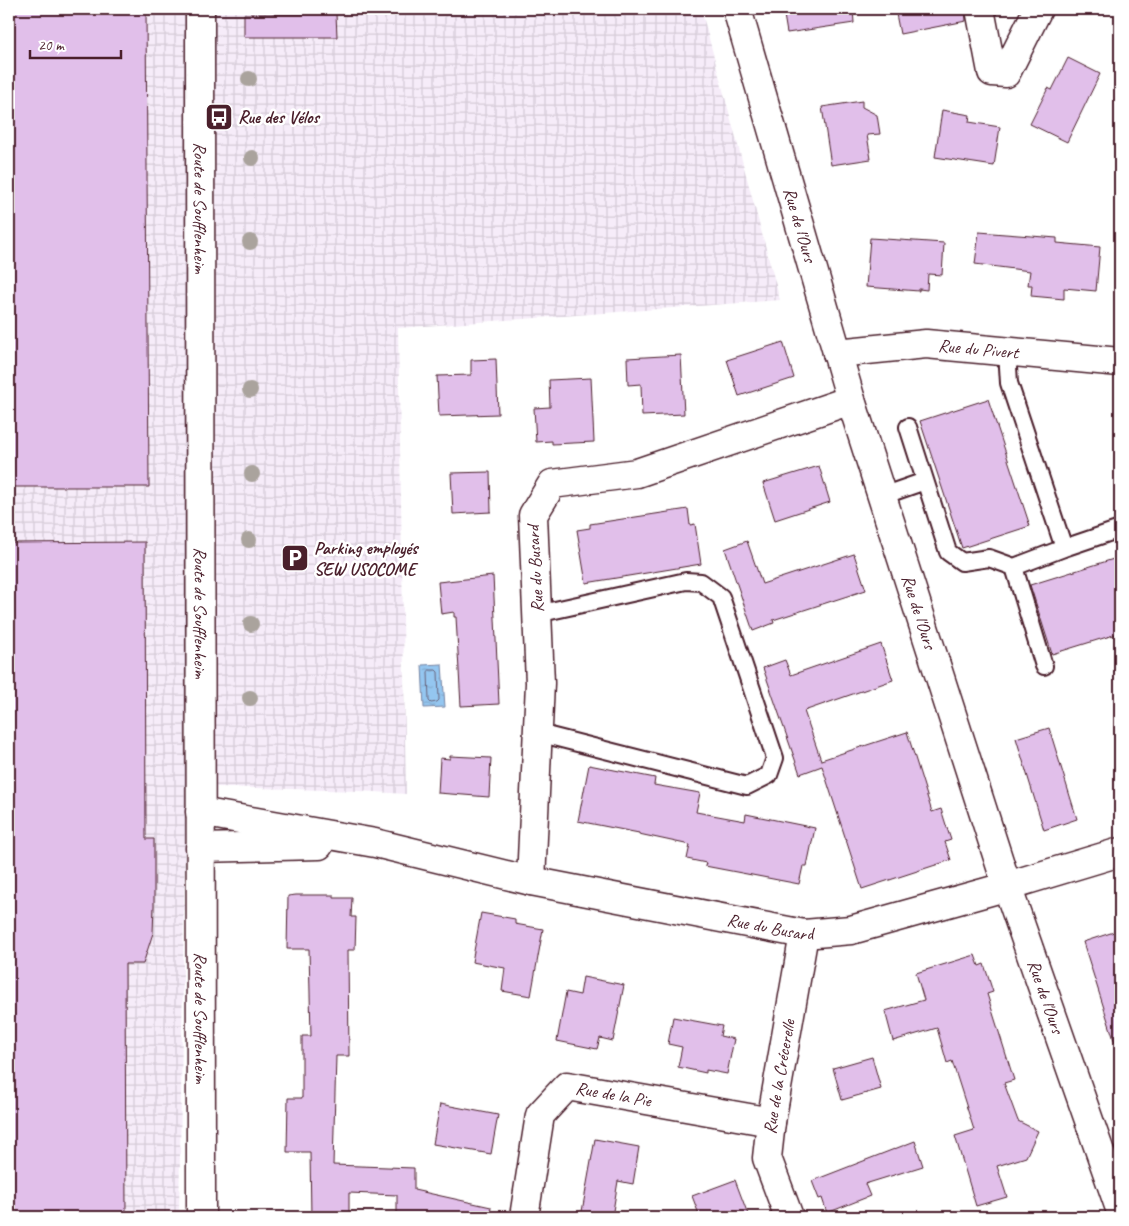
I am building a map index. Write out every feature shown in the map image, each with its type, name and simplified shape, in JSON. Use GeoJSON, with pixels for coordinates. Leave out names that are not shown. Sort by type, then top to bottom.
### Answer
{"type":"FeatureCollection","features":[{"type":"Feature","properties":{"kind":"street","name":"Route de Soufflenheim"},"geometry":{"type":"LineString","coordinates":[[200,9],[201,1217]]}},
{"type":"Feature","properties":{"kind":"street","name":"Rue de l'Ours"},"geometry":{"type":"LineString","coordinates":[[737,9],[851,400],[1007,886],[1120,1209]]}},
{"type":"Feature","properties":{"kind":"street"},"geometry":{"type":"LineString","coordinates":[[980,9],[992,72],[1006,73],[1038,9]]}},
{"type":"Feature","properties":{"kind":"street","name":"Rue du Pivert"},"geometry":{"type":"LineString","coordinates":[[837,353],[926,344],[1120,362]]}},
{"type":"Feature","properties":{"kind":"street","name":"Rue du Busard"},"geometry":{"type":"LineString","coordinates":[[531,881],[540,683],[533,515],[552,484],[637,473],[851,400]]}},
{"type":"Feature","properties":{"kind":"street","name":"Rue du Busard"},"geometry":{"type":"LineString","coordinates":[[200,812],[375,843],[531,881],[804,934],[850,930],[1120,852]]}},
{"type":"Feature","properties":{"kind":"street","name":"Rue du Busard"},"geometry":{"type":"LineString","coordinates":[[200,848],[375,843]]}},
{"type":"Feature","properties":{"kind":"street","name":"Rue de la Crécerelle"},"geometry":{"type":"LineString","coordinates":[[789,1217],[767,1158],[771,1122],[804,934]]}},
{"type":"Feature","properties":{"kind":"street","name":"Rue de la Pie"},"geometry":{"type":"LineString","coordinates":[[524,1217],[540,1115],[568,1086],[771,1122]]}},
{"type":"Feature","properties":{"kind":"lane"},"geometry":{"type":"LineString","coordinates":[[1007,352],[1009,383],[1064,548]]}},
{"type":"Feature","properties":{"kind":"lane"},"geometry":{"type":"LineString","coordinates":[[908,427],[948,552],[962,562],[988,558],[1014,567],[1120,529]]}},
{"type":"Feature","properties":{"kind":"lane"},"geometry":{"type":"LineString","coordinates":[[882,496],[925,481]]}},
{"type":"Feature","properties":{"kind":"lane"},"geometry":{"type":"LineString","coordinates":[[1014,567],[1044,666]]}},
{"type":"Feature","properties":{"kind":"lane"},"geometry":{"type":"LineString","coordinates":[[537,614],[686,581],[701,582],[721,597],[775,758],[769,775],[747,786],[538,733]]}},
{"type":"Feature","properties":{"kind":"shaded area"},"geometry":{"type":"Polygon","coordinates":[[[9,9],[701,9],[780,300],[398,328],[406,794],[186,786],[179,1217],[9,1217],[9,9]]]}},
{"type":"Feature","properties":{"kind":"water"},"geometry":{"type":"Polygon","coordinates":[[[442,664],[445,707],[424,708],[422,665],[442,664]]]}},
{"type":"Feature","properties":{"kind":"building"},"geometry":{"type":"Polygon","coordinates":[[[9,9],[146,9],[149,487],[9,487],[9,9]]]}},
{"type":"Feature","properties":{"kind":"building"},"geometry":{"type":"Polygon","coordinates":[[[783,9],[853,9],[854,23],[787,33],[783,9]]]}},
{"type":"Feature","properties":{"kind":"building"},"geometry":{"type":"Polygon","coordinates":[[[895,9],[965,9],[966,21],[900,34],[895,9]]]}},
{"type":"Feature","properties":{"kind":"building"},"geometry":{"type":"Polygon","coordinates":[[[244,14],[336,14],[337,37],[244,37],[244,14]]]}},
{"type":"Feature","properties":{"kind":"building"},"geometry":{"type":"Polygon","coordinates":[[[1068,58],[1100,74],[1067,142],[1030,124],[1048,88],[1052,90],[1068,58]]]}},
{"type":"Feature","properties":{"kind":"building"},"geometry":{"type":"Polygon","coordinates":[[[862,101],[862,107],[877,115],[880,134],[867,135],[871,159],[831,165],[822,107],[862,101]]]}},
{"type":"Feature","properties":{"kind":"building"},"geometry":{"type":"Polygon","coordinates":[[[942,110],[970,115],[969,122],[1000,127],[994,166],[935,157],[942,110]]]}},
{"type":"Feature","properties":{"kind":"building"},"geometry":{"type":"Polygon","coordinates":[[[979,232],[1057,238],[1057,243],[1100,247],[1096,291],[1064,288],[1064,299],[1031,296],[1032,285],[1028,285],[1030,271],[975,264],[979,232]]]}},
{"type":"Feature","properties":{"kind":"building"},"geometry":{"type":"Polygon","coordinates":[[[870,238],[944,243],[942,275],[928,274],[927,290],[866,287],[870,238]]]}},
{"type":"Feature","properties":{"kind":"building"},"geometry":{"type":"Polygon","coordinates":[[[783,342],[794,378],[739,396],[727,360],[783,342]]]}},
{"type":"Feature","properties":{"kind":"building"},"geometry":{"type":"Polygon","coordinates":[[[681,355],[684,414],[642,416],[641,384],[628,385],[627,358],[681,355]]]}},
{"type":"Feature","properties":{"kind":"building"},"geometry":{"type":"Polygon","coordinates":[[[496,359],[498,414],[439,416],[437,376],[471,375],[471,360],[496,359]]]}},
{"type":"Feature","properties":{"kind":"building"},"geometry":{"type":"Polygon","coordinates":[[[591,378],[594,442],[552,444],[552,441],[536,442],[534,408],[550,407],[549,380],[591,378]]]}},
{"type":"Feature","properties":{"kind":"building"},"geometry":{"type":"Polygon","coordinates":[[[988,399],[1030,526],[962,548],[920,421],[988,399]]]}},
{"type":"Feature","properties":{"kind":"building"},"geometry":{"type":"Polygon","coordinates":[[[819,466],[830,502],[775,520],[763,483],[819,466]]]}},
{"type":"Feature","properties":{"kind":"building"},"geometry":{"type":"Polygon","coordinates":[[[490,472],[491,512],[453,514],[451,473],[490,472]]]}},
{"type":"Feature","properties":{"kind":"building"},"geometry":{"type":"Polygon","coordinates":[[[688,509],[690,525],[695,524],[701,564],[586,583],[577,530],[590,528],[590,524],[688,509]]]}},
{"type":"Feature","properties":{"kind":"building"},"geometry":{"type":"Polygon","coordinates":[[[747,541],[762,584],[854,554],[866,590],[773,620],[774,623],[753,631],[725,549],[747,541]]]}},
{"type":"Feature","properties":{"kind":"building"},"geometry":{"type":"Polygon","coordinates":[[[145,542],[146,839],[154,839],[154,906],[153,933],[143,964],[125,964],[126,1217],[9,1217],[9,543],[145,542]]]}},
{"type":"Feature","properties":{"kind":"building"},"geometry":{"type":"Polygon","coordinates":[[[1120,557],[1120,633],[1052,654],[1030,585],[1120,557]]]}},
{"type":"Feature","properties":{"kind":"building"},"geometry":{"type":"Polygon","coordinates":[[[493,576],[499,704],[461,706],[456,617],[454,617],[454,612],[441,614],[438,582],[493,576]]]}},
{"type":"Feature","properties":{"kind":"building"},"geometry":{"type":"Polygon","coordinates":[[[881,644],[893,680],[804,711],[821,760],[907,732],[932,812],[941,809],[951,840],[945,842],[951,860],[862,889],[822,766],[800,774],[763,668],[785,660],[791,675],[881,644]]]}},
{"type":"Feature","properties":{"kind":"building"},"geometry":{"type":"Polygon","coordinates":[[[1049,728],[1077,819],[1044,830],[1016,738],[1049,728]]]}},
{"type":"Feature","properties":{"kind":"building"},"geometry":{"type":"Polygon","coordinates":[[[450,756],[491,758],[489,797],[438,793],[440,758],[450,759],[450,756]]]}},
{"type":"Feature","properties":{"kind":"building"},"geometry":{"type":"Polygon","coordinates":[[[589,765],[655,778],[654,785],[700,793],[696,812],[745,821],[746,814],[815,828],[807,866],[803,866],[799,884],[705,866],[706,863],[687,859],[690,845],[578,821],[589,765]]]}},
{"type":"Feature","properties":{"kind":"building"},"geometry":{"type":"Polygon","coordinates":[[[334,895],[334,898],[352,898],[351,917],[356,917],[355,950],[348,950],[349,1056],[336,1056],[333,1165],[414,1168],[414,1190],[491,1207],[490,1217],[397,1217],[397,1195],[349,1193],[349,1217],[311,1217],[310,1152],[287,1152],[288,1098],[302,1098],[302,1036],[311,1036],[309,949],[287,949],[288,896],[334,895]]]}},
{"type":"Feature","properties":{"kind":"building"},"geometry":{"type":"Polygon","coordinates":[[[481,913],[515,919],[515,924],[543,929],[531,996],[502,991],[505,968],[472,962],[481,913]]]}},
{"type":"Feature","properties":{"kind":"building"},"geometry":{"type":"Polygon","coordinates":[[[1120,930],[1120,1043],[1115,1043],[1083,942],[1120,930]]]}},
{"type":"Feature","properties":{"kind":"building"},"geometry":{"type":"Polygon","coordinates":[[[975,955],[979,966],[984,964],[993,992],[987,994],[1014,1080],[1004,1083],[1018,1121],[1038,1131],[1026,1157],[997,1166],[1007,1197],[976,1206],[955,1136],[974,1130],[952,1061],[947,1063],[937,1028],[893,1041],[885,1011],[924,1000],[916,973],[975,955]]]}},
{"type":"Feature","properties":{"kind":"building"},"geometry":{"type":"Polygon","coordinates":[[[583,977],[624,985],[613,1041],[600,1038],[597,1049],[557,1041],[566,992],[580,995],[583,977]]]}},
{"type":"Feature","properties":{"kind":"building"},"geometry":{"type":"Polygon","coordinates":[[[673,1017],[722,1026],[720,1036],[734,1039],[727,1074],[706,1070],[706,1073],[678,1067],[682,1047],[668,1044],[673,1017]]]}},
{"type":"Feature","properties":{"kind":"building"},"geometry":{"type":"Polygon","coordinates":[[[872,1057],[881,1089],[842,1100],[833,1068],[872,1057]]]}},
{"type":"Feature","properties":{"kind":"building"},"geometry":{"type":"Polygon","coordinates":[[[440,1104],[498,1115],[491,1154],[433,1144],[440,1104]]]}},
{"type":"Feature","properties":{"kind":"building"},"geometry":{"type":"Polygon","coordinates":[[[595,1139],[639,1147],[633,1184],[618,1181],[612,1217],[581,1217],[595,1139]]]}},
{"type":"Feature","properties":{"kind":"building"},"geometry":{"type":"Polygon","coordinates":[[[915,1141],[923,1166],[865,1184],[870,1196],[827,1213],[822,1198],[819,1199],[812,1181],[915,1141]]]}},
{"type":"Feature","properties":{"kind":"building"},"geometry":{"type":"Polygon","coordinates":[[[735,1180],[749,1217],[700,1217],[692,1196],[735,1180]]]}},
{"type":"Feature","properties":{"kind":"place","name":"Rue des Vélos"},"geometry":{"type":"Point","coordinates":[219,117]}},
{"type":"Feature","properties":{"kind":"place","name":"Parking employés SEW USOCOME"},"geometry":{"type":"Point","coordinates":[295,558]}}]}
